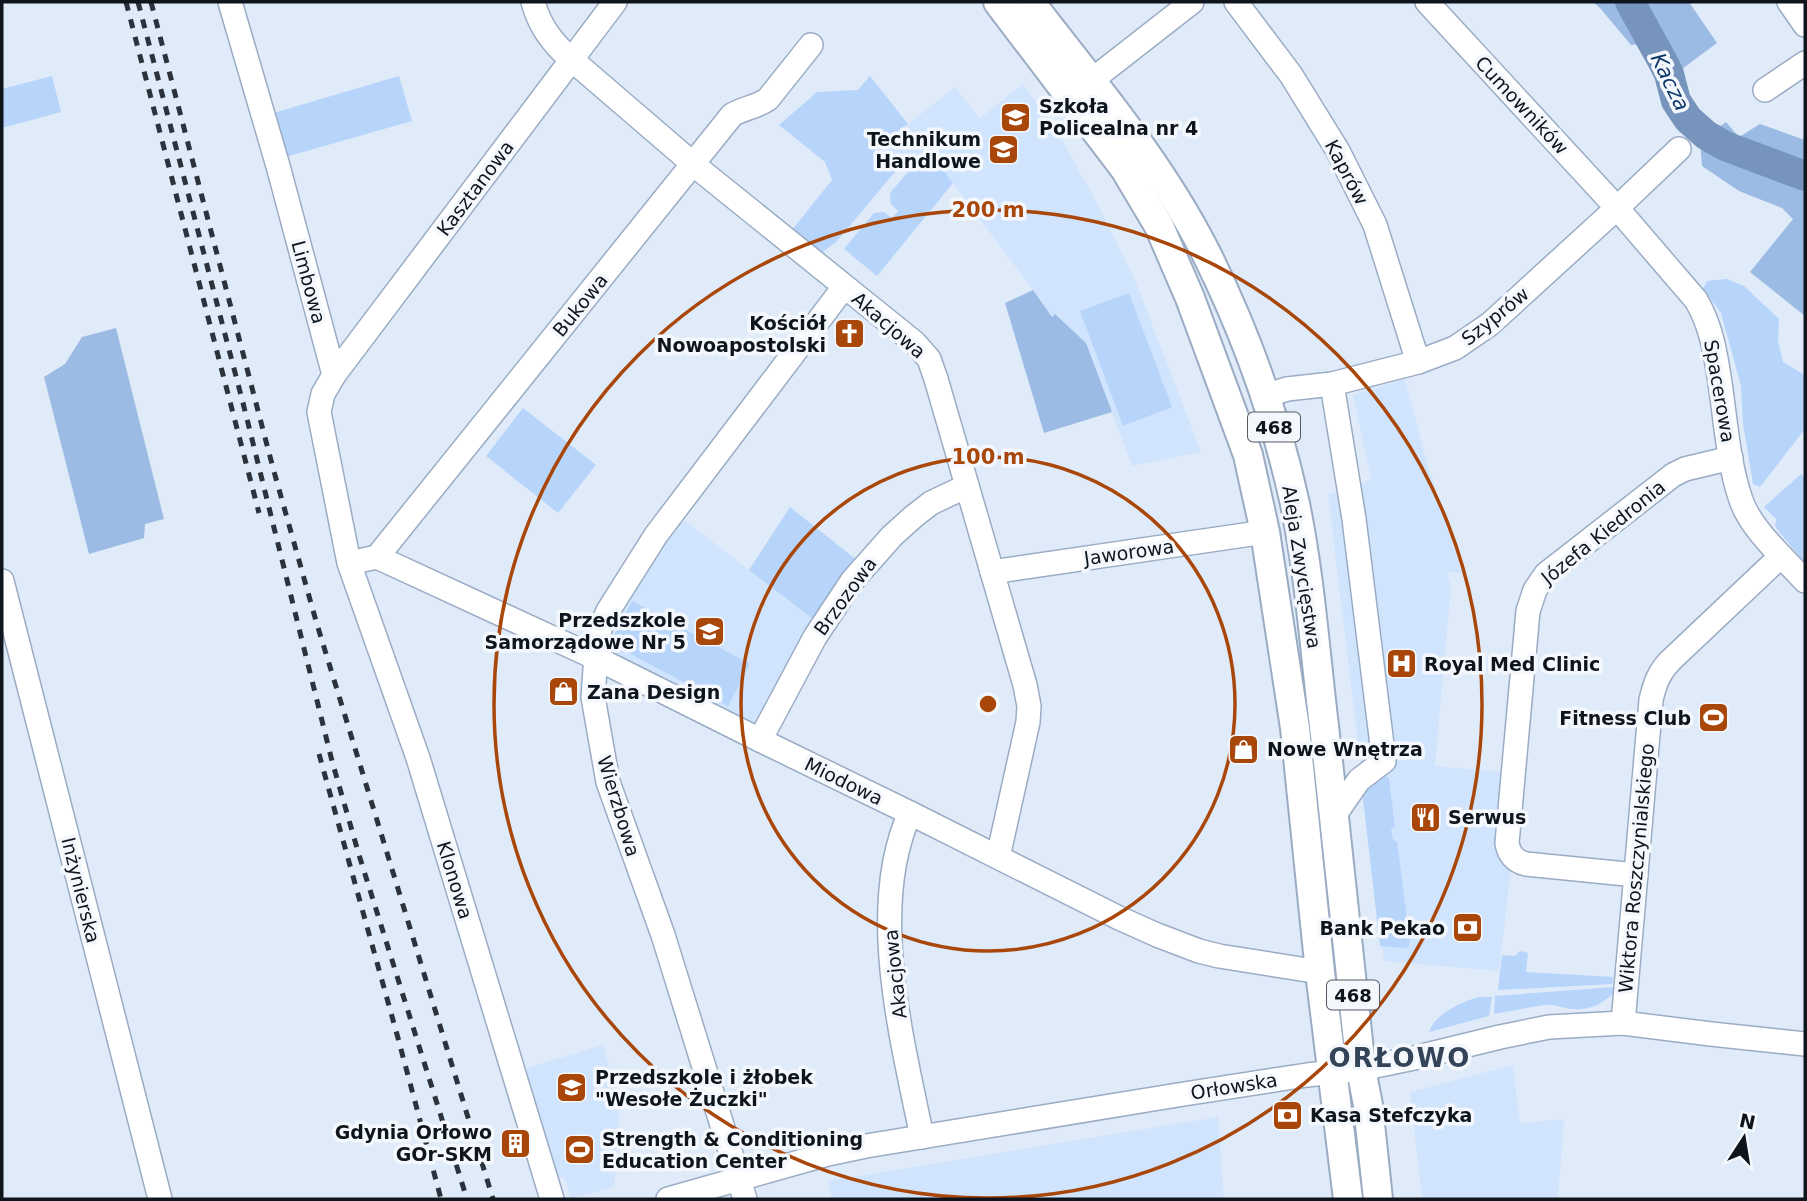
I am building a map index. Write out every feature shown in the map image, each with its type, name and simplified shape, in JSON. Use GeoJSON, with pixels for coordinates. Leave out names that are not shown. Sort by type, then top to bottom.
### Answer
{"type":"FeatureCollection","features":[{"type":"Feature","properties":{"kind":"main road","name":"Aleja Zwycięstwa"},"geometry":{"type":"LineString","coordinates":[[998,2],[1125,169],[1159,226],[1190,298],[1255,481],[1295,728],[1320,972],[1348,1199]]}},
{"type":"Feature","properties":{"kind":"main road","name":"Aleja Zwycięstwa"},"geometry":{"type":"LineString","coordinates":[[1030,2],[1141,144],[1205,251],[1243,334],[1284,461],[1305,563],[1378,1199]]}},
{"type":"Feature","properties":{"kind":"street","name":"Limbowa"},"geometry":{"type":"LineString","coordinates":[[230,2],[274,150],[334,375]]}},
{"type":"Feature","properties":{"kind":"street","name":"Akacjowa"},"geometry":{"type":"LineString","coordinates":[[533,2],[551,40],[572,60],[694,164],[915,343],[929,359],[1029,706],[1028,722],[998,858]]}},
{"type":"Feature","properties":{"kind":"street","name":"Kasztanowa"},"geometry":{"type":"LineString","coordinates":[[334,375],[615,2]]}},
{"type":"Feature","properties":{"kind":"street"},"geometry":{"type":"LineString","coordinates":[[1092,80],[1192,2]]}},
{"type":"Feature","properties":{"kind":"street","name":"Kaprów"},"geometry":{"type":"LineString","coordinates":[[1236,2],[1292,75],[1338,151],[1375,225],[1418,362]]}},
{"type":"Feature","properties":{"kind":"street","name":"Cumowników"},"geometry":{"type":"LineString","coordinates":[[1427,2],[1618,208]]}},
{"type":"Feature","properties":{"kind":"street"},"geometry":{"type":"LineString","coordinates":[[1789,2],[1805,25]]}},
{"type":"Feature","properties":{"kind":"street","name":"Bukowa"},"geometry":{"type":"LineString","coordinates":[[377,557],[732,115],[760,105],[768,99],[811,46]]}},
{"type":"Feature","properties":{"kind":"street"},"geometry":{"type":"LineString","coordinates":[[1765,90],[1805,63]]}},
{"type":"Feature","properties":{"kind":"street","name":"Szyprów"},"geometry":{"type":"LineString","coordinates":[[1265,396],[1287,389],[1332,384],[1418,362],[1455,348],[1490,324],[1679,149]]}},
{"type":"Feature","properties":{"kind":"street","name":"Spacerowa"},"geometry":{"type":"LineString","coordinates":[[1618,208],[1688,289],[1702,311],[1712,339],[1740,498],[1758,529],[1805,581]]}},
{"type":"Feature","properties":{"kind":"street","name":"Wierzbowa"},"geometry":{"type":"LineString","coordinates":[[742,1189],[663,935],[608,782],[593,698],[596,658],[601,626],[641,556],[844,287]]}},
{"type":"Feature","properties":{"kind":"street"},"geometry":{"type":"LineString","coordinates":[[334,375],[323,394],[319,412],[349,563],[377,557]]}},
{"type":"Feature","properties":{"kind":"street"},"geometry":{"type":"LineString","coordinates":[[1332,384],[1354,519],[1384,761],[1359,780],[1334,816]]}},
{"type":"Feature","properties":{"kind":"street","name":"Józefa Kiedronia"},"geometry":{"type":"LineString","coordinates":[[1636,875],[1526,864],[1518,862],[1508,851],[1531,597],[1546,574],[1673,475],[1685,469],[1731,458]]}},
{"type":"Feature","properties":{"kind":"street","name":"Brzozowa"},"geometry":{"type":"LineString","coordinates":[[760,740],[815,637],[852,581],[912,517],[931,503],[967,486]]}},
{"type":"Feature","properties":{"kind":"street","name":"Jaworowa"},"geometry":{"type":"LineString","coordinates":[[992,572],[1265,532]]}},
{"type":"Feature","properties":{"kind":"street","name":"Wiktora Roszczynialskiego"},"geometry":{"type":"LineString","coordinates":[[1623,1023],[1654,685],[1660,671],[1782,556]]}},
{"type":"Feature","properties":{"kind":"street","name":"Miodowa"},"geometry":{"type":"LineString","coordinates":[[377,557],[596,658],[1119,918],[1199,951],[1320,972]]}},
{"type":"Feature","properties":{"kind":"street","name":"Klonowa"},"geometry":{"type":"LineString","coordinates":[[349,563],[418,758],[552,1199]]}},
{"type":"Feature","properties":{"kind":"street","name":"Inżynierska"},"geometry":{"type":"LineString","coordinates":[[2,584],[160,1199]]}},
{"type":"Feature","properties":{"kind":"street","name":"Akacjowa"},"geometry":{"type":"LineString","coordinates":[[910,813],[899,845],[889,910],[892,973],[905,1056],[922,1137]]}},
{"type":"Feature","properties":{"kind":"street","name":"Orłowska"},"geometry":{"type":"LineString","coordinates":[[668,1199],[742,1189],[828,1154],[1184,1094],[1361,1069],[1549,1027],[1623,1023],[1805,1044]]}},
{"type":"Feature","properties":{"kind":"shaded area"},"geometry":{"type":"Polygon","coordinates":[[[1593,2],[1689,2],[1717,43],[1682,69],[1663,41],[1631,45],[1593,2]]]}},
{"type":"Feature","properties":{"kind":"shaded area"},"geometry":{"type":"Polygon","coordinates":[[[52,76],[61,112],[2,128],[2,89],[52,76]]]}},
{"type":"Feature","properties":{"kind":"shaded area"},"geometry":{"type":"Polygon","coordinates":[[[399,76],[412,121],[282,158],[270,114],[399,76]]]}},
{"type":"Feature","properties":{"kind":"shaded area"},"geometry":{"type":"Polygon","coordinates":[[[870,76],[908,124],[875,149],[899,167],[836,242],[821,253],[792,230],[832,180],[825,162],[779,125],[817,92],[858,90],[870,76]]]}},
{"type":"Feature","properties":{"kind":"shaded area"},"geometry":{"type":"Polygon","coordinates":[[[1023,84],[1058,133],[1135,280],[1201,452],[1132,466],[1112,412],[1106,413],[1111,411],[1086,343],[1055,314],[1052,317],[933,157],[907,173],[875,150],[955,87],[980,118],[1023,84]]]}},
{"type":"Feature","properties":{"kind":"shaded area"},"geometry":{"type":"Polygon","coordinates":[[[1726,122],[1739,137],[1760,124],[1805,140],[1805,316],[1750,272],[1793,219],[1782,208],[1739,191],[1702,166],[1700,140],[1726,122]]]}},
{"type":"Feature","properties":{"kind":"shaded area"},"geometry":{"type":"Polygon","coordinates":[[[933,156],[953,183],[877,276],[844,249],[874,213],[884,212],[892,218],[898,211],[891,204],[890,193],[907,173],[933,156]]]}},
{"type":"Feature","properties":{"kind":"shaded area"},"geometry":{"type":"Polygon","coordinates":[[[1727,279],[1744,286],[1779,319],[1778,341],[1783,362],[1805,375],[1805,429],[1760,487],[1753,484],[1743,423],[1741,386],[1721,313],[1703,289],[1707,281],[1727,279]]]}},
{"type":"Feature","properties":{"kind":"shaded area"},"geometry":{"type":"Polygon","coordinates":[[[1033,290],[1052,317],[1055,314],[1086,343],[1112,412],[1044,433],[1005,303],[1033,290]]]}},
{"type":"Feature","properties":{"kind":"shaded area"},"geometry":{"type":"Polygon","coordinates":[[[1129,293],[1172,407],[1123,426],[1080,311],[1129,293]]]}},
{"type":"Feature","properties":{"kind":"shaded area"},"geometry":{"type":"Polygon","coordinates":[[[116,328],[164,519],[145,524],[144,538],[89,554],[44,377],[65,364],[82,337],[116,328]]]}},
{"type":"Feature","properties":{"kind":"shaded area"},"geometry":{"type":"Polygon","coordinates":[[[1405,379],[1427,463],[1462,573],[1447,572],[1451,587],[1435,766],[1504,772],[1497,852],[1511,869],[1499,971],[1384,961],[1328,494],[1371,480],[1353,395],[1405,379]]]}},
{"type":"Feature","properties":{"kind":"shaded area"},"geometry":{"type":"Polygon","coordinates":[[[523,408],[596,465],[558,513],[486,456],[523,408]]]}},
{"type":"Feature","properties":{"kind":"shaded area"},"geometry":{"type":"Polygon","coordinates":[[[1801,474],[1805,478],[1805,563],[1776,528],[1777,520],[1764,507],[1801,474]]]}},
{"type":"Feature","properties":{"kind":"shaded area"},"geometry":{"type":"Polygon","coordinates":[[[790,507],[858,561],[816,621],[749,570],[790,507]]]}},
{"type":"Feature","properties":{"kind":"shaded area","name":"Przedszkole Samorządowe Nr 5"},"geometry":{"type":"Polygon","coordinates":[[[679,516],[816,621],[757,728],[608,653],[603,641],[679,516]]]}},
{"type":"Feature","properties":{"kind":"shaded area"},"geometry":{"type":"Polygon","coordinates":[[[632,601],[750,664],[728,706],[610,643],[632,601]]]}},
{"type":"Feature","properties":{"kind":"shaded area"},"geometry":{"type":"Polygon","coordinates":[[[1383,776],[1389,778],[1395,827],[1391,828],[1393,840],[1397,842],[1410,941],[1408,948],[1380,946],[1362,790],[1383,776]]]}},
{"type":"Feature","properties":{"kind":"shaded area"},"geometry":{"type":"Polygon","coordinates":[[[1520,951],[1528,953],[1526,972],[1613,977],[1612,984],[1498,990],[1502,955],[1515,956],[1520,951]]]}},
{"type":"Feature","properties":{"kind":"shaded area"},"geometry":{"type":"Polygon","coordinates":[[[1614,987],[1613,994],[1589,1008],[1572,1009],[1544,1005],[1494,1014],[1495,996],[1614,987]]]}},
{"type":"Feature","properties":{"kind":"shaded area"},"geometry":{"type":"Polygon","coordinates":[[[1479,997],[1492,997],[1489,1016],[1429,1032],[1443,1014],[1479,997]]]}},
{"type":"Feature","properties":{"kind":"shaded area"},"geometry":{"type":"Polygon","coordinates":[[[603,1045],[620,1104],[614,1187],[571,1199],[565,1178],[555,1176],[523,1069],[603,1045]]]}},
{"type":"Feature","properties":{"kind":"shaded area"},"geometry":{"type":"Polygon","coordinates":[[[1513,1065],[1520,1123],[1564,1119],[1558,1199],[1422,1198],[1410,1092],[1513,1065]]]}},
{"type":"Feature","properties":{"kind":"shaded area"},"geometry":{"type":"Polygon","coordinates":[[[1218,1117],[1224,1199],[832,1199],[828,1181],[1218,1117]]]}},
{"type":"Feature","properties":{"kind":"waterway","name":"Kacza"},"geometry":{"type":"LineString","coordinates":[[1630,2],[1669,74],[1676,101],[1688,119],[1706,135],[1725,146],[1805,176]]}},
{"type":"Feature","properties":{"kind":"railway"},"geometry":{"type":"LineString","coordinates":[[126,2],[259,513]]}},
{"type":"Feature","properties":{"kind":"railway"},"geometry":{"type":"LineString","coordinates":[[138,2],[243,403],[332,761],[467,1199]]}},
{"type":"Feature","properties":{"kind":"railway"},"geometry":{"type":"LineString","coordinates":[[151,2],[273,468],[316,621],[493,1199]]}},
{"type":"Feature","properties":{"kind":"railway"},"geometry":{"type":"LineString","coordinates":[[319,754],[441,1199]]}},
{"type":"Feature","properties":{"kind":"place","name":"Szkoła Policealna nr 4"},"geometry":{"type":"Point","coordinates":[1016,117]}},
{"type":"Feature","properties":{"kind":"place","name":"Technikum Handlowe"},"geometry":{"type":"Point","coordinates":[1004,150]}},
{"type":"Feature","properties":{"kind":"place","name":"Kościół Nowoapostolski"},"geometry":{"type":"Point","coordinates":[849,334]}},
{"type":"Feature","properties":{"kind":"place","name":"Przedszkole Samorządowe Nr 5"},"geometry":{"type":"Point","coordinates":[709,631]}},
{"type":"Feature","properties":{"kind":"place","name":"Royal Med Clinic"},"geometry":{"type":"Point","coordinates":[1401,664]}},
{"type":"Feature","properties":{"kind":"place","name":"Zana Design"},"geometry":{"type":"Point","coordinates":[564,692]}},
{"type":"Feature","properties":{"kind":"place","name":"Fitness Club"},"geometry":{"type":"Point","coordinates":[1714,718]}},
{"type":"Feature","properties":{"kind":"place","name":"Nowe Wnętrza"},"geometry":{"type":"Point","coordinates":[1244,749]}},
{"type":"Feature","properties":{"kind":"place","name":"Serwus"},"geometry":{"type":"Point","coordinates":[1425,817]}},
{"type":"Feature","properties":{"kind":"place","name":"Bank Pekao"},"geometry":{"type":"Point","coordinates":[1468,928]}},
{"type":"Feature","properties":{"kind":"place","name":"Przedszkole i żłobek \"Wesołe Żuczki\""},"geometry":{"type":"Point","coordinates":[572,1088]}},
{"type":"Feature","properties":{"kind":"place","name":"Kasa Stefczyka"},"geometry":{"type":"Point","coordinates":[1287,1115]}},
{"type":"Feature","properties":{"kind":"place","name":"Gdynia Orłowo GOr-SKM"},"geometry":{"type":"Point","coordinates":[515,1143]}},
{"type":"Feature","properties":{"kind":"place","name":"Strength & Conditioning Education Center"},"geometry":{"type":"Point","coordinates":[579,1150]}},
{"type":"Feature","properties":{"kind":"district","name":"ORŁOWO"},"geometry":{"type":"Point","coordinates":[1400,1058]}}]}
